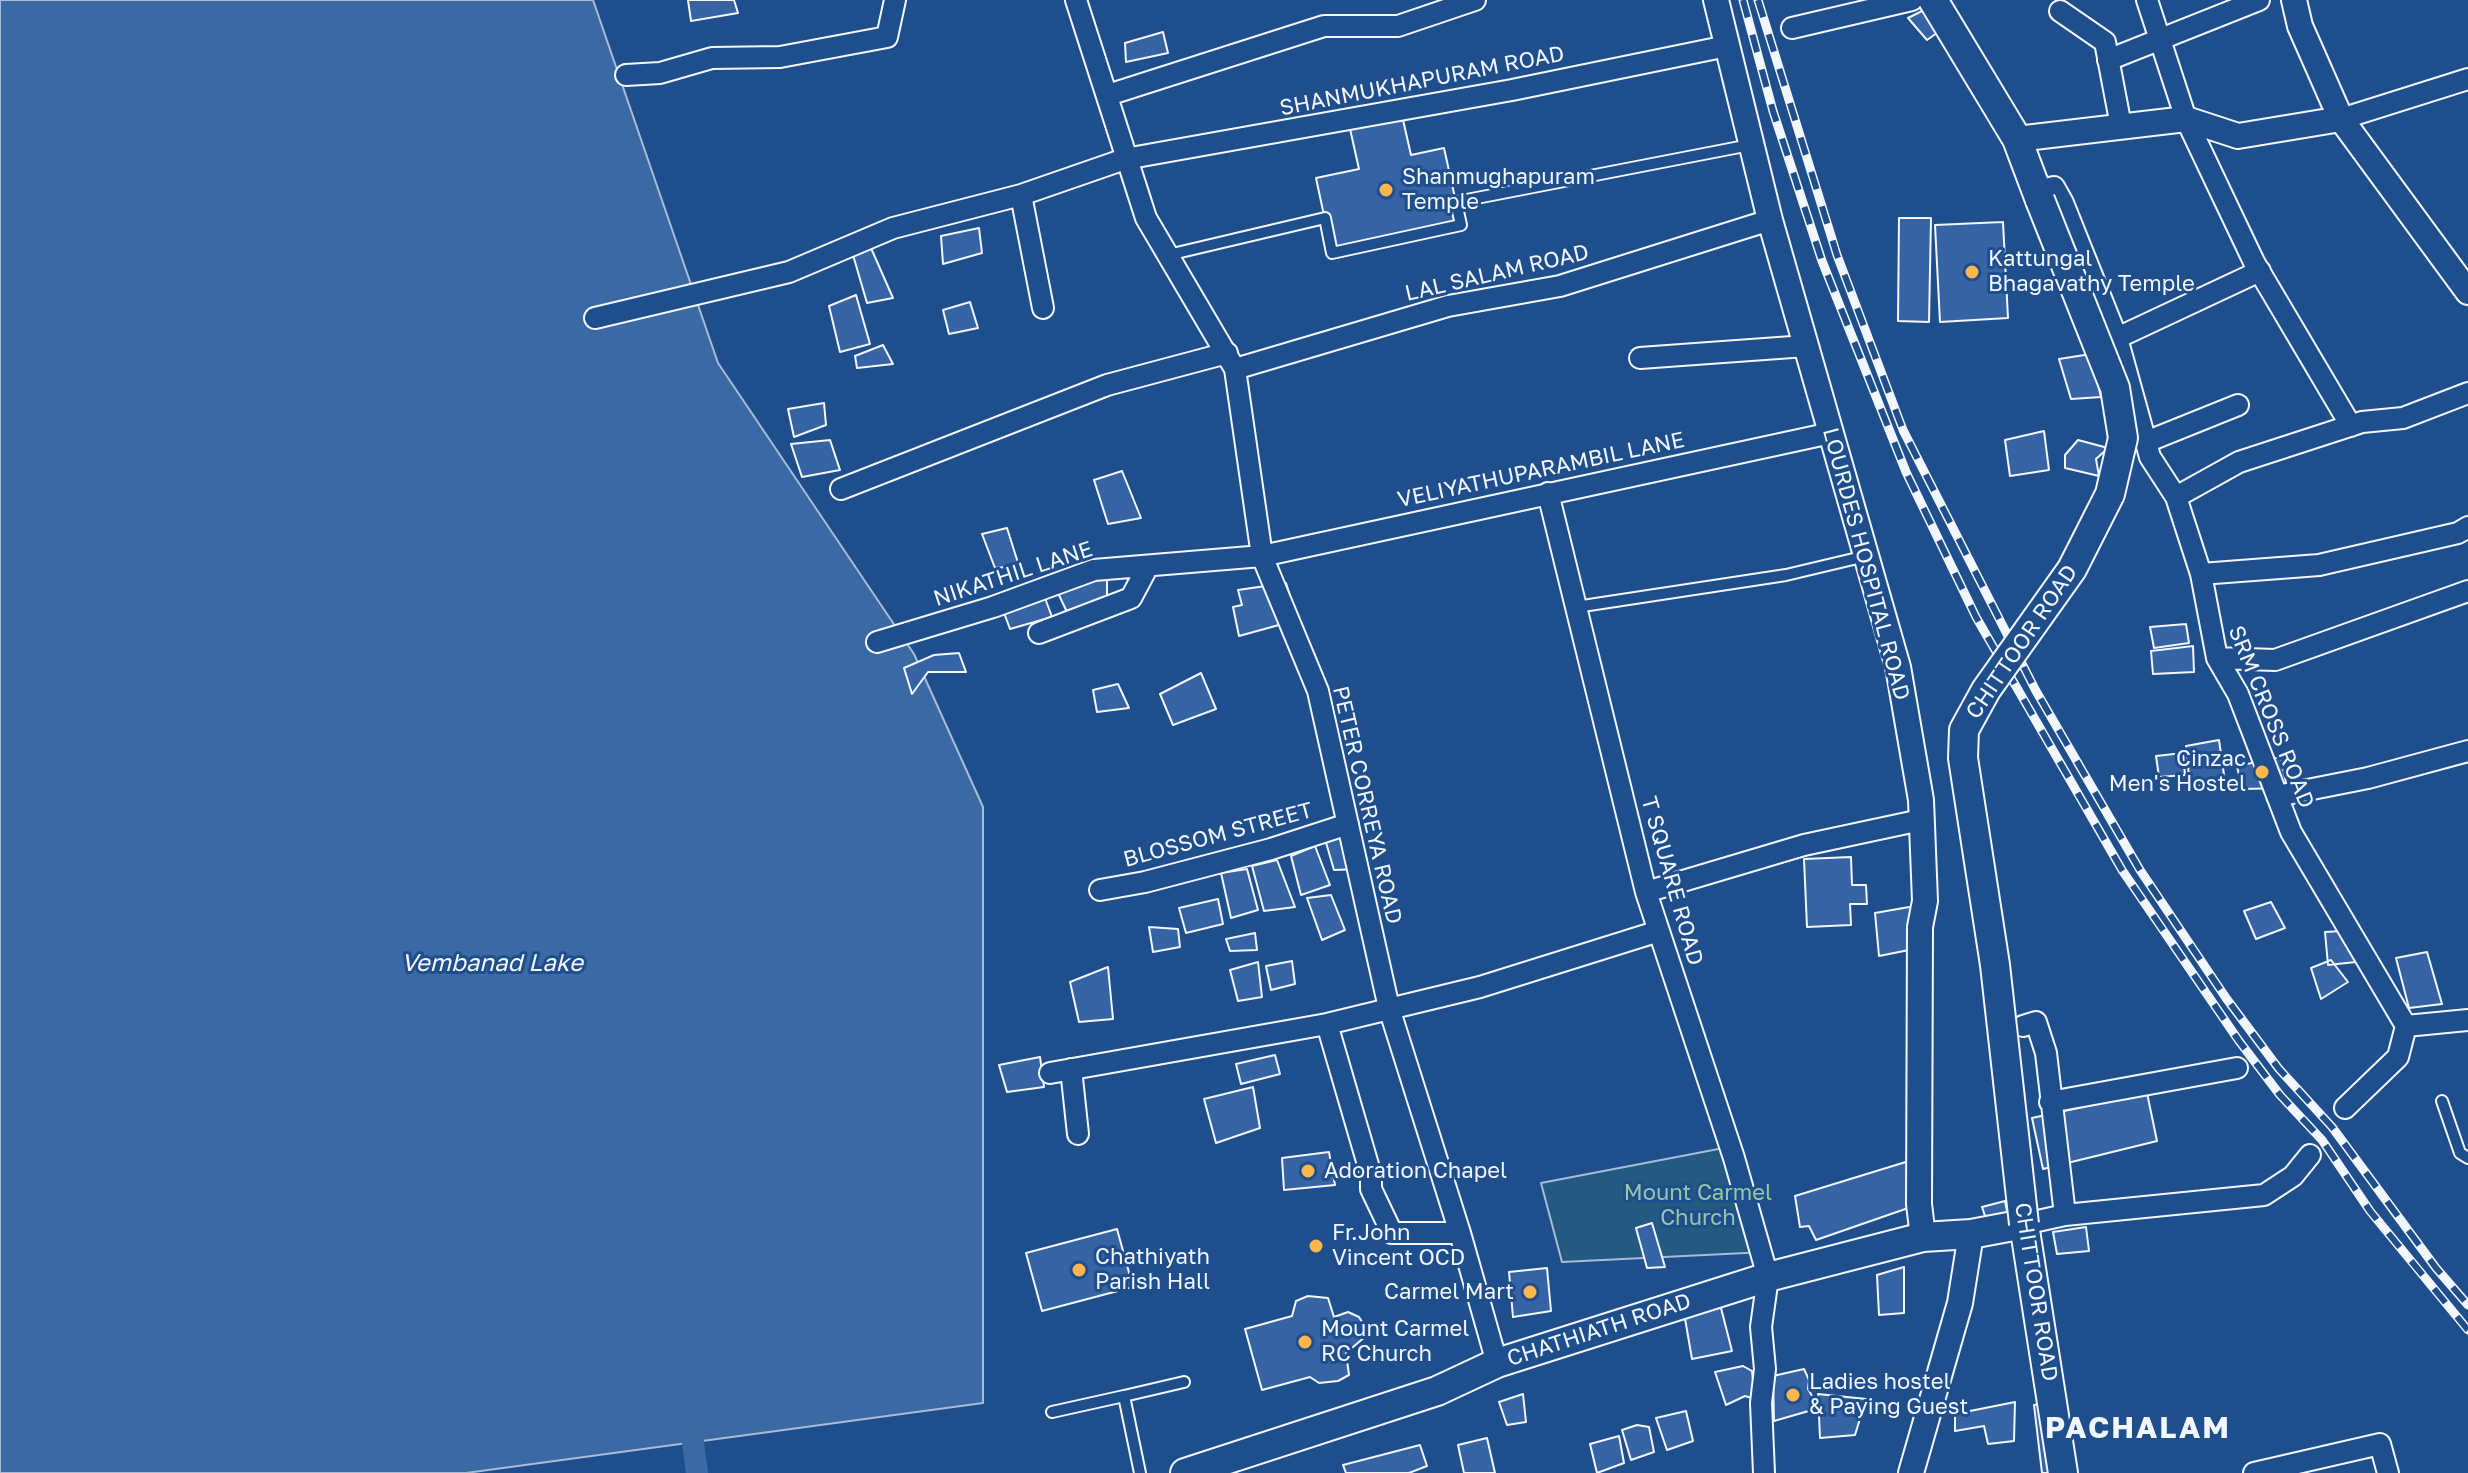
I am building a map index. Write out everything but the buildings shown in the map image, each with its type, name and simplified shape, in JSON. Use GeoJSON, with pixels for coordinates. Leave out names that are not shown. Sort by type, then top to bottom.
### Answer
{"type":"FeatureCollection","features":[{"type":"Feature","properties":{"kind":"main road","name":"CHITTOOR ROAD"},"geometry":{"type":"LineString","coordinates":[[1933,0],[2017,139],[2115,388],[2123,438],[2110,494],[2072,569],[1986,690],[1964,730],[1963,758],[1995,965],[2024,1224],[2063,1473]]}},
{"type":"Feature","properties":{"kind":"main road","name":"CHATHIATH ROAD"},"geometry":{"type":"LineString","coordinates":[[1185,1473],[1395,1402],[1437,1391],[1497,1363],[1768,1277],[1923,1237],[1971,1234],[2024,1224]]}},
{"type":"Feature","properties":{"kind":"street"},"geometry":{"type":"LineString","coordinates":[[626,75],[660,73],[712,58],[780,57],[887,37],[895,0]]}},
{"type":"Feature","properties":{"kind":"street","name":"PETER CORREYA ROAD"},"geometry":{"type":"LineString","coordinates":[[1076,0],[1146,218],[1231,361],[1262,556],[1318,691],[1389,1008],[1460,1233],[1497,1363]]}},
{"type":"Feature","properties":{"kind":"street"},"geometry":{"type":"LineString","coordinates":[[1108,95],[1324,26],[1398,26],[1475,0]]}},
{"type":"Feature","properties":{"kind":"street","name":"LOURDES HOSPITAL ROAD"},"geometry":{"type":"LineString","coordinates":[[1716,0],[1770,220],[1898,667],[1921,800],[1925,901],[1920,927],[1919,1204],[1923,1237]]}},
{"type":"Feature","properties":{"kind":"street"},"geometry":{"type":"LineString","coordinates":[[1792,28],[1912,0]]}},
{"type":"Feature","properties":{"kind":"street"},"geometry":{"type":"LineString","coordinates":[[2147,0],[2186,119],[2260,271],[2351,426]]}},
{"type":"Feature","properties":{"kind":"street"},"geometry":{"type":"LineString","coordinates":[[2108,60],[2259,0]]}},
{"type":"Feature","properties":{"kind":"street"},"geometry":{"type":"LineString","coordinates":[[2294,0],[2300,26],[2341,119],[2460,265],[2468,292]]}},
{"type":"Feature","properties":{"kind":"street"},"geometry":{"type":"LineString","coordinates":[[2060,11],[2105,42],[2121,126]]}},
{"type":"Feature","properties":{"kind":"street","name":"SHANMUKHAPURAM ROAD"},"geometry":{"type":"LineString","coordinates":[[595,318],[789,272],[893,228],[1021,195],[1125,159],[1512,90],[1727,46]]}},
{"type":"Feature","properties":{"kind":"street"},"geometry":{"type":"LineString","coordinates":[[2017,139],[2186,119],[2238,136],[2341,119],[2468,79]]}},
{"type":"Feature","properties":{"kind":"street","name":"SRM CROSS ROAD"},"geometry":{"type":"LineString","coordinates":[[2038,196],[2054,187],[2063,203],[2117,338],[2150,457],[2176,497],[2201,574],[2217,658],[2238,694],[2291,832],[2406,1026]]}},
{"type":"Feature","properties":{"kind":"street"},"geometry":{"type":"LineString","coordinates":[[1021,195],[1043,308]]}},
{"type":"Feature","properties":{"kind":"street","name":"LAL SALAM ROAD"},"geometry":{"type":"LineString","coordinates":[[841,489],[1107,385],[1231,361],[1448,306],[1560,286],[1770,220]]}},
{"type":"Feature","properties":{"kind":"street"},"geometry":{"type":"LineString","coordinates":[[2117,338],[2260,271]]}},
{"type":"Feature","properties":{"kind":"street"},"geometry":{"type":"LineString","coordinates":[[1640,358],[1806,346]]}},
{"type":"Feature","properties":{"kind":"street"},"geometry":{"type":"LineString","coordinates":[[2176,497],[2239,462],[2351,426],[2403,418],[2468,393]]}},
{"type":"Feature","properties":{"kind":"street"},"geometry":{"type":"LineString","coordinates":[[2146,442],[2238,405]]}},
{"type":"Feature","properties":{"kind":"street","name":"VELIYATHUPARAMBIL LANE"},"geometry":{"type":"LineString","coordinates":[[1262,556],[1831,433]]}},
{"type":"Feature","properties":{"kind":"street","name":"T SQUARE ROAD"},"geometry":{"type":"LineString","coordinates":[[1548,493],[1646,892],[1734,1158],[1768,1277]]}},
{"type":"Feature","properties":{"kind":"street"},"geometry":{"type":"LineString","coordinates":[[2201,574],[2319,565],[2458,533],[2468,527]]}},
{"type":"Feature","properties":{"kind":"street","name":"NIKATHIL LANE"},"geometry":{"type":"LineString","coordinates":[[877,642],[993,607],[1094,570],[1262,556]]}},
{"type":"Feature","properties":{"kind":"street"},"geometry":{"type":"LineString","coordinates":[[1039,633],[1131,598],[1148,566]]}},
{"type":"Feature","properties":{"kind":"street"},"geometry":{"type":"LineString","coordinates":[[2217,658],[2275,660],[2468,591]]}},
{"type":"Feature","properties":{"kind":"street"},"geometry":{"type":"LineString","coordinates":[[2277,796],[2368,778],[2468,751]]}},
{"type":"Feature","properties":{"kind":"street"},"geometry":{"type":"LineString","coordinates":[[1646,892],[1804,845],[1921,820]]}},
{"type":"Feature","properties":{"kind":"street","name":"BLOSSOM STREET"},"geometry":{"type":"LineString","coordinates":[[1100,890],[1145,882],[1271,849],[1348,824]]}},
{"type":"Feature","properties":{"kind":"street"},"geometry":{"type":"LineString","coordinates":[[1050,1073],[1356,1020],[1389,1008],[1480,987],[1659,931]]}},
{"type":"Feature","properties":{"kind":"street"},"geometry":{"type":"LineString","coordinates":[[2345,1108],[2398,1057],[2406,1026],[2468,1020]]}},
{"type":"Feature","properties":{"kind":"street"},"geometry":{"type":"LineString","coordinates":[[2023,1026],[2036,1022],[2042,1038],[2065,1215]]}},
{"type":"Feature","properties":{"kind":"street"},"geometry":{"type":"LineString","coordinates":[[1327,1024],[1371,1175],[1371,1189],[1392,1233],[1460,1233]]}},
{"type":"Feature","properties":{"kind":"street"},"geometry":{"type":"LineString","coordinates":[[2050,1102],[2237,1068]]}},
{"type":"Feature","properties":{"kind":"street"},"geometry":{"type":"LineString","coordinates":[[1071,1069],[1078,1134]]}},
{"type":"Feature","properties":{"kind":"street"},"geometry":{"type":"LineString","coordinates":[[2024,1224],[2065,1215],[2264,1195],[2287,1181],[2310,1155]]}},
{"type":"Feature","properties":{"kind":"street"},"geometry":{"type":"LineString","coordinates":[[1911,1473],[1960,1303],[1971,1234]]}},
{"type":"Feature","properties":{"kind":"street"},"geometry":{"type":"LineString","coordinates":[[1764,1473],[1761,1403],[1765,1369],[1761,1327],[1768,1277]]}},
{"type":"Feature","properties":{"kind":"street"},"geometry":{"type":"LineString","coordinates":[[2254,1473],[2380,1444],[2388,1473]]}},
{"type":"Feature","properties":{"kind":"lane"},"geometry":{"type":"LineString","coordinates":[[1168,255],[1325,218],[1332,253],[1461,225],[1456,202],[1750,145]]}},
{"type":"Feature","properties":{"kind":"lane"},"geometry":{"type":"LineString","coordinates":[[1576,607],[1786,575],[1866,556]]}},
{"type":"Feature","properties":{"kind":"lane"},"geometry":{"type":"LineString","coordinates":[[2442,1101],[2460,1153],[2468,1158]]}},
{"type":"Feature","properties":{"kind":"lane"},"geometry":{"type":"LineString","coordinates":[[1052,1412],[1184,1382]]}},
{"type":"Feature","properties":{"kind":"lane"},"geometry":{"type":"LineString","coordinates":[[1124,1396],[1140,1473]]}},
{"type":"Feature","properties":{"kind":"green space","name":"Mount Carmel Church"},"geometry":{"type":"Polygon","coordinates":[[[1734,1146],[1766,1252],[1562,1262],[1541,1183],[1734,1146]]]}},
{"type":"Feature","properties":{"kind":"water","name":"Vembanad Lake"},"geometry":{"type":"Polygon","coordinates":[[[0,0],[593,0],[718,363],[914,654],[983,807],[983,1403],[466,1473],[0,1473],[0,0]]]}},
{"type":"Feature","properties":{"kind":"waterway"},"geometry":{"type":"LineString","coordinates":[[693,1442],[697,1473]]}},
{"type":"Feature","properties":{"kind":"railway"},"geometry":{"type":"LineString","coordinates":[[1743,0],[1773,111],[1822,261],[1906,472],[1976,617],[2122,870],[2239,1041],[2280,1095],[2322,1140],[2370,1211],[2468,1330]]}},
{"type":"Feature","properties":{"kind":"railway"},"geometry":{"type":"LineString","coordinates":[[1758,0],[1837,255],[1903,430],[2036,691],[2140,870],[2226,998],[2279,1069],[2332,1127],[2436,1268],[2468,1305]]}},
{"type":"Feature","properties":{"kind":"place","name":"Shanmughapuram Temple"},"geometry":{"type":"Point","coordinates":[1386,190]}},
{"type":"Feature","properties":{"kind":"place","name":"Kattungal Bhagavathy Temple"},"geometry":{"type":"Point","coordinates":[1972,272]}},
{"type":"Feature","properties":{"kind":"place","name":"Cinzac Men's Hostel"},"geometry":{"type":"Point","coordinates":[2262,772]}},
{"type":"Feature","properties":{"kind":"place","name":"Adoration Chapel"},"geometry":{"type":"Point","coordinates":[1308,1171]}},
{"type":"Feature","properties":{"kind":"place","name":"Fr.John Vincent OCD"},"geometry":{"type":"Point","coordinates":[1316,1246]}},
{"type":"Feature","properties":{"kind":"place","name":"Chathiyath Parish Hall"},"geometry":{"type":"Point","coordinates":[1079,1270]}},
{"type":"Feature","properties":{"kind":"place","name":"Carmel Mart"},"geometry":{"type":"Point","coordinates":[1530,1292]}},
{"type":"Feature","properties":{"kind":"place","name":"Mount Carmel RC Church"},"geometry":{"type":"Point","coordinates":[1305,1342]}},
{"type":"Feature","properties":{"kind":"place","name":"Ladies hostel & Paying Guest"},"geometry":{"type":"Point","coordinates":[1793,1395]}},
{"type":"Feature","properties":{"kind":"district","name":"PACHALAM"},"geometry":{"type":"Point","coordinates":[2138,1428]}}]}
